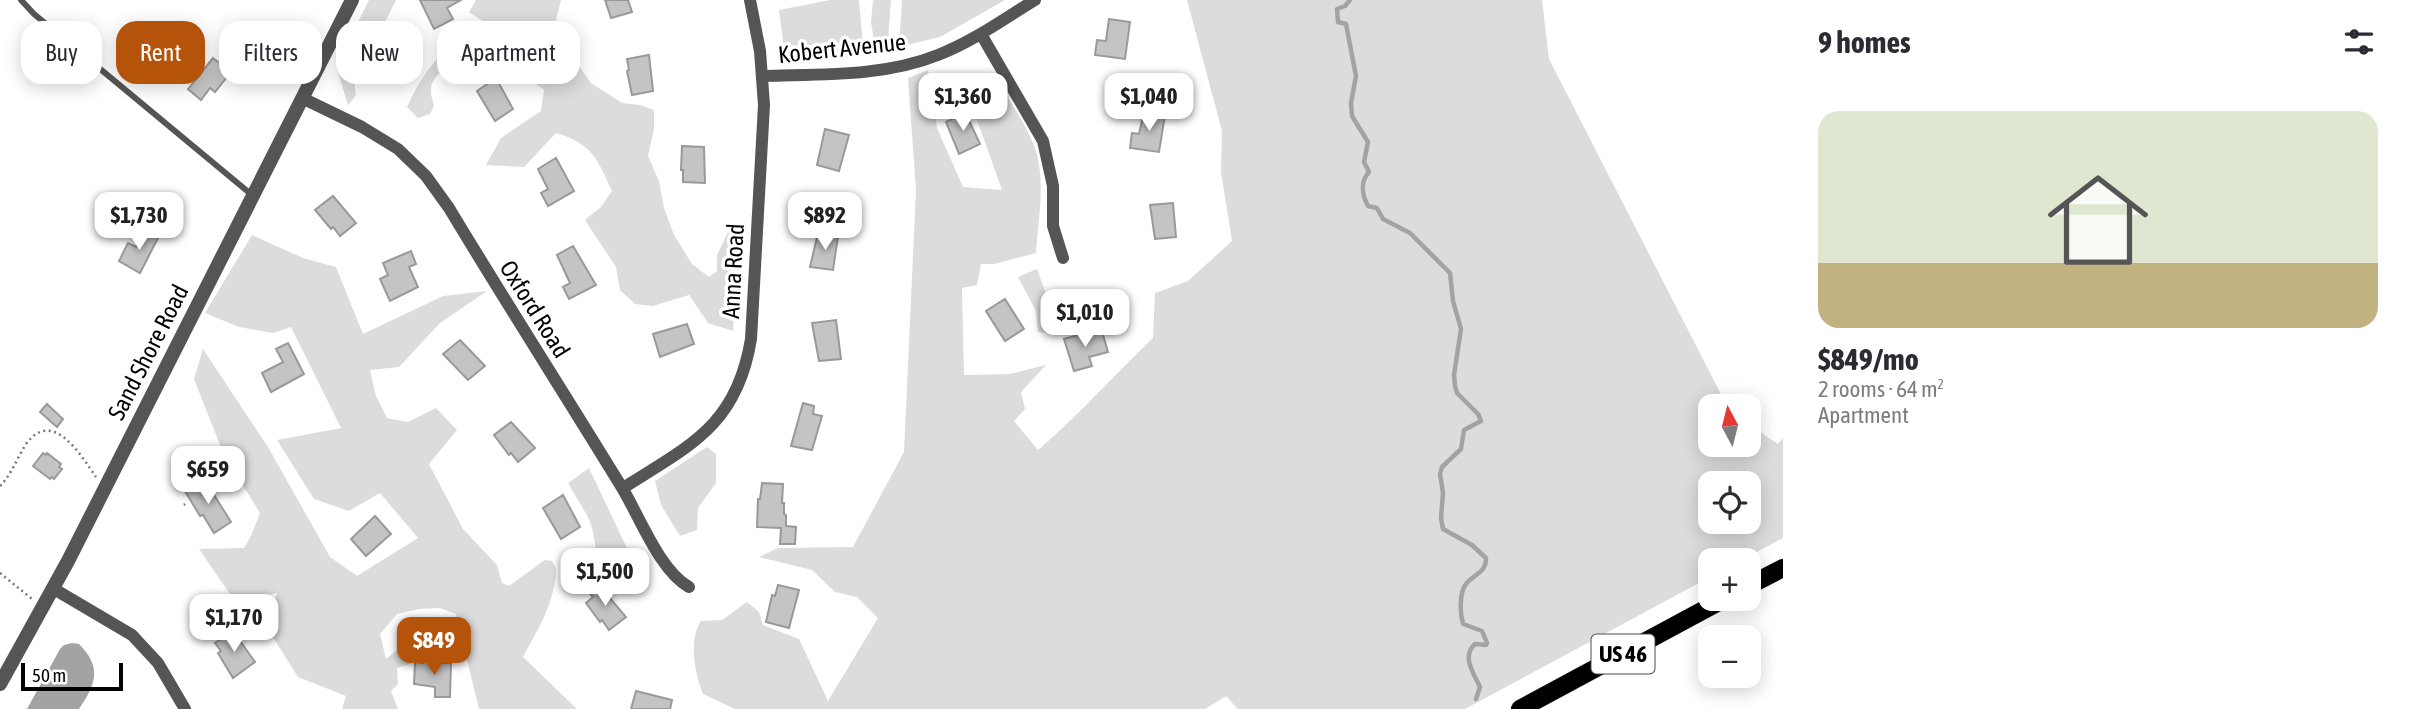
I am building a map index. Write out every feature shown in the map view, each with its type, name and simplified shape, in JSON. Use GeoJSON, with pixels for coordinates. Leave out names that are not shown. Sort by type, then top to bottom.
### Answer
{"type":"FeatureCollection","features":[{"type":"Feature","properties":{"kind":"main road"},"geometry":{"type":"LineString","coordinates":[[1761,579],[1783,568]]}},
{"type":"Feature","properties":{"kind":"main road","name":"US 46"},"geometry":{"type":"LineString","coordinates":[[1520,709],[1702,611]]}},
{"type":"Feature","properties":{"kind":"street","name":"Sand Shore Road"},"geometry":{"type":"LineString","coordinates":[[0,684],[54,589],[352,0]]}},
{"type":"Feature","properties":{"kind":"street","name":"Anna Road"},"geometry":{"type":"LineString","coordinates":[[623,488],[690,446],[704,434],[729,404],[745,371],[751,339],[764,105],[756,21],[750,0]]}},
{"type":"Feature","properties":{"kind":"street","name":"Kobert Avenue"},"geometry":{"type":"LineString","coordinates":[[763,76],[893,68],[936,56],[981,34],[1035,0]]}},
{"type":"Feature","properties":{"kind":"street"},"geometry":{"type":"LineString","coordinates":[[981,34],[1043,142],[1053,187],[1053,226],[1063,258]]}},
{"type":"Feature","properties":{"kind":"street","name":"Oxford Road"},"geometry":{"type":"LineString","coordinates":[[302,98],[391,144],[426,176],[449,208],[623,488],[663,561],[674,577],[689,587]]}},
{"type":"Feature","properties":{"kind":"street"},"geometry":{"type":"LineString","coordinates":[[54,589],[131,635],[158,663],[185,709]]}},
{"type":"Feature","properties":{"kind":"lane"},"geometry":{"type":"LineString","coordinates":[[21,0],[44,23],[253,195]]}},
{"type":"Feature","properties":{"kind":"path"},"geometry":{"type":"LineString","coordinates":[[0,486],[13,471],[28,442],[44,433],[56,433],[69,440],[99,481],[107,485]]}},
{"type":"Feature","properties":{"kind":"path"},"geometry":{"type":"LineString","coordinates":[[0,573],[43,608]]}},
{"type":"Feature","properties":{"kind":"shaded area"},"geometry":{"type":"Polygon","coordinates":[[[369,0],[396,0],[386,21],[358,21],[369,0]]]}},
{"type":"Feature","properties":{"kind":"shaded area"},"geometry":{"type":"Polygon","coordinates":[[[476,0],[561,0],[556,21],[482,21],[469,12],[476,0]]]}},
{"type":"Feature","properties":{"kind":"shaded area"},"geometry":{"type":"Polygon","coordinates":[[[830,0],[859,0],[864,56],[786,63],[779,10],[830,0]]]}},
{"type":"Feature","properties":{"kind":"shaded area"},"geometry":{"type":"Polygon","coordinates":[[[873,0],[891,0],[887,53],[876,54],[871,22],[873,0]]]}},
{"type":"Feature","properties":{"kind":"shaded area"},"geometry":{"type":"Polygon","coordinates":[[[902,0],[1005,0],[940,37],[899,47],[902,0]]]}},
{"type":"Feature","properties":{"kind":"shaded area"},"geometry":{"type":"Polygon","coordinates":[[[1187,0],[1542,0],[1549,59],[1721,394],[1698,394],[1698,457],[1761,457],[1761,433],[1778,444],[1783,438],[1783,538],[1761,550],[1698,548],[1698,583],[1465,709],[1238,709],[1226,696],[1205,709],[735,709],[703,694],[695,667],[694,647],[701,621],[722,620],[747,602],[759,612],[763,625],[799,639],[828,701],[878,618],[857,597],[835,592],[812,570],[759,557],[778,548],[853,547],[904,452],[916,190],[908,78],[928,70],[937,128],[963,187],[1002,190],[967,92],[1007,97],[1024,125],[1037,155],[1041,191],[1036,253],[994,264],[981,264],[977,285],[962,288],[964,375],[1010,374],[1046,365],[1021,392],[1025,409],[1014,421],[1038,450],[1153,338],[1155,293],[1188,281],[1232,241],[1221,172],[1222,131],[1187,0]]]}},
{"type":"Feature","properties":{"kind":"shaded area"},"geometry":{"type":"Polygon","coordinates":[[[437,59],[437,76],[431,87],[434,106],[430,114],[418,118],[407,107],[437,59]]]}},
{"type":"Feature","properties":{"kind":"shaded area"},"geometry":{"type":"Polygon","coordinates":[[[580,67],[591,83],[622,103],[654,110],[654,129],[648,156],[659,181],[664,208],[674,235],[692,264],[709,277],[717,271],[717,255],[729,230],[741,233],[733,331],[708,323],[689,295],[653,306],[635,304],[620,290],[616,267],[585,220],[601,207],[612,191],[597,161],[586,147],[556,133],[524,167],[486,165],[501,138],[541,111],[544,90],[536,84],[580,84],[580,67]]]}},
{"type":"Feature","properties":{"kind":"shaded area"},"geometry":{"type":"Polygon","coordinates":[[[342,84],[355,84],[356,95],[348,105],[342,84]]]}},
{"type":"Feature","properties":{"kind":"shaded area"},"geometry":{"type":"Polygon","coordinates":[[[252,235],[303,258],[336,267],[363,334],[443,296],[487,291],[440,323],[399,367],[370,370],[376,396],[387,418],[408,422],[436,408],[457,430],[429,464],[463,529],[497,565],[502,583],[509,586],[545,560],[552,561],[556,568],[550,603],[523,657],[577,709],[479,709],[456,614],[440,608],[397,614],[380,634],[386,659],[404,645],[416,649],[425,648],[428,654],[427,658],[397,668],[398,684],[391,691],[398,709],[342,709],[346,696],[298,677],[267,628],[277,593],[236,603],[199,549],[244,548],[260,513],[224,455],[194,379],[203,349],[268,447],[330,557],[357,576],[418,538],[380,493],[349,511],[314,499],[277,440],[341,428],[291,327],[273,333],[239,327],[205,313],[252,235]]]}},
{"type":"Feature","properties":{"kind":"shaded area"},"geometry":{"type":"Polygon","coordinates":[[[1037,269],[1049,302],[1048,333],[1038,332],[1036,311],[1018,277],[1037,269]]]}},
{"type":"Feature","properties":{"kind":"shaded area"},"geometry":{"type":"Polygon","coordinates":[[[707,447],[716,454],[716,483],[698,508],[697,530],[680,536],[661,505],[655,481],[707,447]]]}},
{"type":"Feature","properties":{"kind":"shaded area"},"geometry":{"type":"Polygon","coordinates":[[[589,468],[634,563],[623,571],[612,569],[600,560],[590,522],[568,483],[589,468]]]}},
{"type":"Feature","properties":{"kind":"shaded area"},"geometry":{"type":"Polygon","coordinates":[[[72,643],[79,644],[87,653],[94,669],[89,692],[79,709],[27,709],[60,649],[72,643]]]}},
{"type":"Feature","properties":{"kind":"building"},"geometry":{"type":"Polygon","coordinates":[[[420,0],[461,0],[447,8],[453,19],[437,21],[437,27],[434,29],[420,0]]]}},
{"type":"Feature","properties":{"kind":"building"},"geometry":{"type":"Polygon","coordinates":[[[605,0],[628,0],[632,12],[611,18],[605,0]]]}},
{"type":"Feature","properties":{"kind":"building"},"geometry":{"type":"Polygon","coordinates":[[[1109,19],[1130,22],[1125,59],[1095,55],[1097,40],[1106,41],[1109,19]]]}},
{"type":"Feature","properties":{"kind":"building"},"geometry":{"type":"Polygon","coordinates":[[[649,55],[653,91],[632,95],[627,59],[649,55]]]}},
{"type":"Feature","properties":{"kind":"building"},"geometry":{"type":"Polygon","coordinates":[[[213,58],[219,63],[219,84],[221,84],[215,92],[210,88],[201,100],[188,89],[192,84],[205,84],[205,68],[213,58]]]}},
{"type":"Feature","properties":{"kind":"building"},"geometry":{"type":"Polygon","coordinates":[[[487,84],[499,84],[513,109],[495,121],[477,91],[487,84]]]}},
{"type":"Feature","properties":{"kind":"building"},"geometry":{"type":"Polygon","coordinates":[[[965,112],[980,144],[959,154],[946,122],[965,112]]]}},
{"type":"Feature","properties":{"kind":"building"},"geometry":{"type":"Polygon","coordinates":[[[1144,112],[1165,115],[1159,152],[1130,148],[1132,133],[1139,134],[1144,112]]]}},
{"type":"Feature","properties":{"kind":"building"},"geometry":{"type":"Polygon","coordinates":[[[825,129],[849,135],[839,171],[817,165],[825,129]]]}},
{"type":"Feature","properties":{"kind":"building"},"geometry":{"type":"Polygon","coordinates":[[[682,146],[704,147],[705,183],[683,182],[682,146]]]}},
{"type":"Feature","properties":{"kind":"building"},"geometry":{"type":"Polygon","coordinates":[[[556,158],[574,191],[548,206],[541,193],[548,189],[538,169],[556,158]]]}},
{"type":"Feature","properties":{"kind":"building"},"geometry":{"type":"Polygon","coordinates":[[[333,196],[356,223],[340,236],[315,210],[333,196]]]}},
{"type":"Feature","properties":{"kind":"building"},"geometry":{"type":"Polygon","coordinates":[[[1173,203],[1176,237],[1155,239],[1150,205],[1173,203]]]}},
{"type":"Feature","properties":{"kind":"building"},"geometry":{"type":"Polygon","coordinates":[[[145,229],[159,236],[140,273],[119,261],[128,243],[136,247],[145,229]]]}},
{"type":"Feature","properties":{"kind":"building"},"geometry":{"type":"Polygon","coordinates":[[[818,233],[838,236],[833,270],[810,267],[818,233]]]}},
{"type":"Feature","properties":{"kind":"building"},"geometry":{"type":"Polygon","coordinates":[[[573,246],[596,285],[569,299],[563,287],[570,283],[557,255],[573,246]]]}},
{"type":"Feature","properties":{"kind":"building"},"geometry":{"type":"Polygon","coordinates":[[[411,251],[416,264],[409,267],[418,287],[390,301],[380,279],[388,275],[383,263],[411,251]]]}},
{"type":"Feature","properties":{"kind":"building"},"geometry":{"type":"Polygon","coordinates":[[[1005,299],[1024,329],[1005,341],[986,311],[1005,299]]]}},
{"type":"Feature","properties":{"kind":"building"},"geometry":{"type":"Polygon","coordinates":[[[836,320],[841,359],[819,361],[812,323],[836,320]]]}},
{"type":"Feature","properties":{"kind":"building"},"geometry":{"type":"Polygon","coordinates":[[[687,324],[694,344],[660,357],[653,334],[687,324]]]}},
{"type":"Feature","properties":{"kind":"building"},"geometry":{"type":"Polygon","coordinates":[[[1102,331],[1108,352],[1089,357],[1092,366],[1074,371],[1064,339],[1102,331]]]}},
{"type":"Feature","properties":{"kind":"building"},"geometry":{"type":"Polygon","coordinates":[[[460,340],[485,366],[468,380],[443,354],[460,340]]]}},
{"type":"Feature","properties":{"kind":"building"},"geometry":{"type":"Polygon","coordinates":[[[288,343],[304,374],[271,392],[262,373],[283,362],[276,349],[288,343]]]}},
{"type":"Feature","properties":{"kind":"building"},"geometry":{"type":"Polygon","coordinates":[[[803,403],[814,406],[813,414],[822,416],[812,450],[791,446],[803,403]]]}},
{"type":"Feature","properties":{"kind":"building"},"geometry":{"type":"Polygon","coordinates":[[[47,404],[63,419],[57,427],[40,412],[47,404]]]}},
{"type":"Feature","properties":{"kind":"building"},"geometry":{"type":"Polygon","coordinates":[[[511,422],[535,448],[518,462],[494,435],[511,422]]]}},
{"type":"Feature","properties":{"kind":"building"},"geometry":{"type":"Polygon","coordinates":[[[43,453],[61,464],[59,467],[62,469],[54,479],[50,479],[33,466],[43,453]]]}},
{"type":"Feature","properties":{"kind":"building"},"geometry":{"type":"Polygon","coordinates":[[[204,479],[231,522],[214,533],[185,491],[204,479]]]}},
{"type":"Feature","properties":{"kind":"building"},"geometry":{"type":"Polygon","coordinates":[[[762,483],[783,484],[782,503],[786,526],[796,527],[795,544],[780,544],[781,528],[757,527],[758,499],[762,483]]]}},
{"type":"Feature","properties":{"kind":"building"},"geometry":{"type":"Polygon","coordinates":[[[563,495],[580,527],[561,539],[543,508],[563,495]]]}},
{"type":"Feature","properties":{"kind":"building"},"geometry":{"type":"Polygon","coordinates":[[[375,516],[391,534],[366,556],[351,539],[375,516]]]}},
{"type":"Feature","properties":{"kind":"building"},"geometry":{"type":"Polygon","coordinates":[[[598,584],[626,617],[609,630],[586,603],[593,597],[588,591],[598,584]]]}},
{"type":"Feature","properties":{"kind":"building"},"geometry":{"type":"Polygon","coordinates":[[[778,585],[799,590],[789,628],[766,622],[772,595],[775,596],[778,585]]]}},
{"type":"Feature","properties":{"kind":"building"},"geometry":{"type":"Polygon","coordinates":[[[233,631],[255,662],[233,678],[215,643],[233,631]]]}},
{"type":"Feature","properties":{"kind":"building"},"geometry":{"type":"Polygon","coordinates":[[[429,658],[437,663],[451,663],[450,697],[435,697],[435,687],[414,684],[415,662],[423,663],[429,658]]]}},
{"type":"Feature","properties":{"kind":"building"},"geometry":{"type":"Polygon","coordinates":[[[636,691],[672,700],[670,709],[631,709],[636,691]]]}},
{"type":"Feature","properties":{"kind":"waterway"},"geometry":{"type":"LineString","coordinates":[[1350,0],[1337,9],[1338,22],[1346,24],[1356,76],[1351,103],[1352,116],[1368,142],[1364,162],[1369,172],[1363,184],[1364,197],[1368,206],[1377,208],[1383,219],[1410,233],[1450,273],[1453,301],[1461,329],[1454,375],[1455,386],[1457,393],[1478,414],[1481,421],[1464,430],[1461,449],[1442,467],[1440,474],[1443,529],[1472,545],[1486,558],[1482,570],[1469,580],[1464,588],[1461,604],[1463,624],[1482,631],[1487,643],[1475,644],[1469,654],[1470,665],[1480,687],[1476,699]]}}]}
